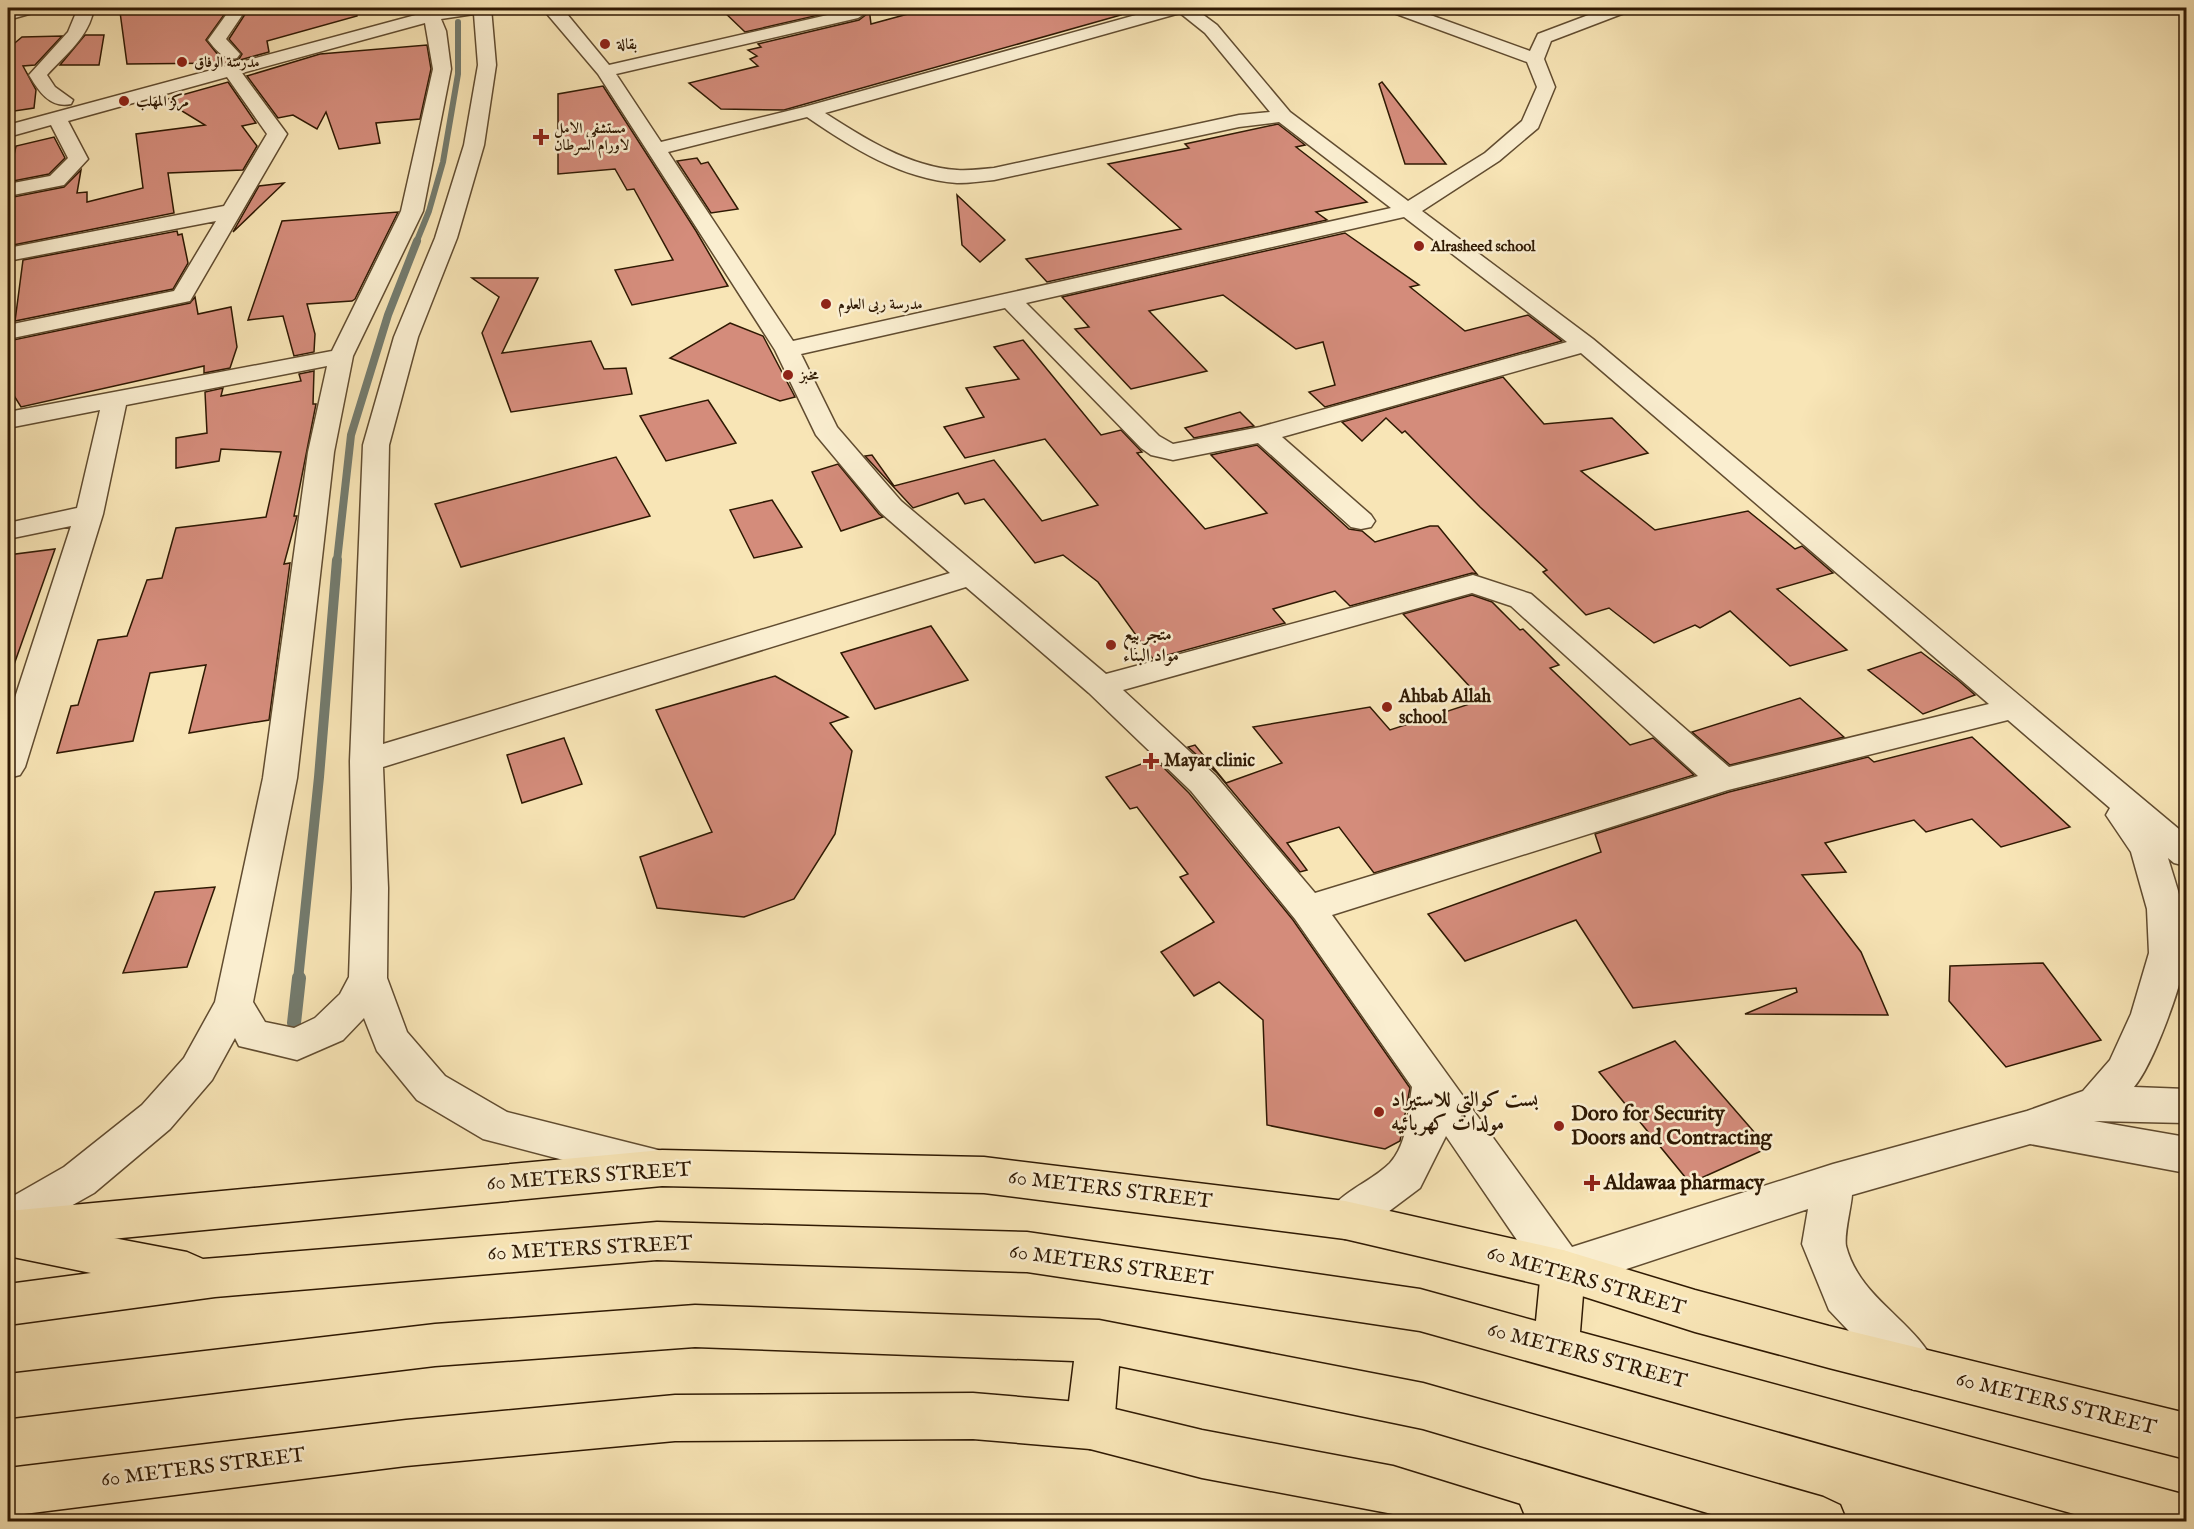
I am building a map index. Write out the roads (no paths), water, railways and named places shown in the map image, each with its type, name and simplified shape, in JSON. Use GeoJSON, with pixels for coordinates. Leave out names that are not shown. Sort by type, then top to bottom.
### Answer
{"type":"FeatureCollection","features":[{"type":"Feature","properties":{"kind":"main road","name":"60 METERS STREET"},"geometry":{"type":"LineString","coordinates":[[8,1230],[662,1167],[984,1174],[1345,1220],[1563,1270],[1695,1311],[2187,1436]]}},
{"type":"Feature","properties":{"kind":"main road"},"geometry":{"type":"LineString","coordinates":[[8,1237],[215,1278]]}},
{"type":"Feature","properties":{"kind":"main road","name":"60 METERS STREET"},"geometry":{"type":"LineString","coordinates":[[8,1304],[215,1278],[657,1241],[1027,1251],[1420,1310],[2187,1520]]}},
{"type":"Feature","properties":{"kind":"main road"},"geometry":{"type":"LineString","coordinates":[[1556,1348],[1563,1270]]}},
{"type":"Feature","properties":{"kind":"main road"},"geometry":{"type":"LineString","coordinates":[[8,1396],[435,1345],[695,1326],[1099,1341],[1423,1406],[1823,1521]]}},
{"type":"Feature","properties":{"kind":"main road"},"geometry":{"type":"LineString","coordinates":[[1090,1426],[1099,1341]]}},
{"type":"Feature","properties":{"kind":"main road","name":"60 METERS STREET"},"geometry":{"type":"LineString","coordinates":[[8,1492],[406,1443],[675,1418],[973,1416],[1090,1426],[1202,1454],[1393,1490],[1502,1521]]}},
{"type":"Feature","properties":{"kind":"street"},"geometry":{"type":"LineString","coordinates":[[8,15],[30,8]]}},
{"type":"Feature","properties":{"kind":"street"},"geometry":{"type":"LineString","coordinates":[[8,190],[57,181],[78,159],[60,109],[38,75],[73,37],[85,16],[86,8]]}},
{"type":"Feature","properties":{"kind":"street"},"geometry":{"type":"LineString","coordinates":[[8,332],[182,296],[277,134],[218,40],[239,8]]}},
{"type":"Feature","properties":{"kind":"street"},"geometry":{"type":"LineString","coordinates":[[230,62],[401,8]]}},
{"type":"Feature","properties":{"kind":"street"},"geometry":{"type":"LineString","coordinates":[[8,130],[60,109],[230,62],[432,12],[478,8]]}},
{"type":"Feature","properties":{"kind":"street"},"geometry":{"type":"LineString","coordinates":[[483,8],[482,20],[487,65],[474,145],[446,238],[406,337],[376,445],[366,760],[370,888],[369,978],[391,1040],[431,1088],[497,1127],[662,1167]]}},
{"type":"Feature","properties":{"kind":"street"},"geometry":{"type":"LineString","coordinates":[[550,8],[554,9],[605,71],[787,350],[825,430],[891,507],[1100,686],[1203,783],[1308,909],[1563,1270],[1833,1182],[2028,1128],[2097,1103],[2187,1106]]}},
{"type":"Feature","properties":{"kind":"street"},"geometry":{"type":"LineString","coordinates":[[655,149],[810,111],[1178,8]]}},
{"type":"Feature","properties":{"kind":"street"},"geometry":{"type":"LineString","coordinates":[[1184,8],[1211,29],[1283,116],[1585,344],[2015,708],[2096,780],[2187,854]]}},
{"type":"Feature","properties":{"kind":"street"},"geometry":{"type":"LineString","coordinates":[[1397,8],[1535,59]]}},
{"type":"Feature","properties":{"kind":"street"},"geometry":{"type":"LineString","coordinates":[[787,350],[1408,210],[1491,157],[1531,123],[1546,87],[1535,59],[1544,38],[1621,8]]}},
{"type":"Feature","properties":{"kind":"street"},"geometry":{"type":"LineString","coordinates":[[605,71],[860,10]]}},
{"type":"Feature","properties":{"kind":"street"},"geometry":{"type":"LineString","coordinates":[[8,1220],[80,1180],[156,1117],[198,1069],[234,1003],[280,778],[321,452],[341,356],[412,211],[442,69],[432,12]]}},
{"type":"Feature","properties":{"kind":"street"},"geometry":{"type":"LineString","coordinates":[[8,116],[60,109]]}},
{"type":"Feature","properties":{"kind":"street"},"geometry":{"type":"LineString","coordinates":[[810,111],[851,138],[882,154],[919,170],[954,177],[994,174],[1239,121],[1283,116]]}},
{"type":"Feature","properties":{"kind":"street"},"geometry":{"type":"LineString","coordinates":[[8,254],[233,211]]}},
{"type":"Feature","properties":{"kind":"street"},"geometry":{"type":"LineString","coordinates":[[1009,299],[1150,442],[1160,449],[1173,452],[1263,434],[1585,344]]}},
{"type":"Feature","properties":{"kind":"street"},"geometry":{"type":"LineString","coordinates":[[8,420],[341,356]]}},
{"type":"Feature","properties":{"kind":"street"},"geometry":{"type":"LineString","coordinates":[[8,767],[89,514],[115,400]]}},
{"type":"Feature","properties":{"kind":"street"},"geometry":{"type":"LineString","coordinates":[[1263,434],[1361,521]]}},
{"type":"Feature","properties":{"kind":"street"},"geometry":{"type":"LineString","coordinates":[[8,531],[89,514]]}},
{"type":"Feature","properties":{"kind":"street"},"geometry":{"type":"LineString","coordinates":[[366,760],[970,576]]}},
{"type":"Feature","properties":{"kind":"street"},"geometry":{"type":"LineString","coordinates":[[1100,686],[1473,584],[1521,600],[1723,780]]}},
{"type":"Feature","properties":{"kind":"street"},"geometry":{"type":"LineString","coordinates":[[1308,909],[1723,780],[2015,708]]}},
{"type":"Feature","properties":{"kind":"street"},"geometry":{"type":"LineString","coordinates":[[2096,780],[2148,849],[2164,909],[2168,953],[2150,1014],[2125,1070],[2097,1103]]}},
{"type":"Feature","properties":{"kind":"street"},"geometry":{"type":"LineString","coordinates":[[234,1003],[253,1035],[297,1044],[329,1029],[353,1005],[369,978]]}},
{"type":"Feature","properties":{"kind":"street"},"geometry":{"type":"LineString","coordinates":[[1345,1220],[1405,1175],[1425,1137],[1432,1086]]}},
{"type":"Feature","properties":{"kind":"street"},"geometry":{"type":"LineString","coordinates":[[2028,1128],[2187,1155]]}},
{"type":"Feature","properties":{"kind":"street"},"geometry":{"type":"LineString","coordinates":[[1833,1182],[1824,1244],[1845,1296],[1914,1368]]}},
{"type":"Feature","properties":{"kind":"waterway"},"geometry":{"type":"LineString","coordinates":[[416,243],[429,211],[443,162],[458,74],[458,22]]}},
{"type":"Feature","properties":{"kind":"waterway"},"geometry":{"type":"LineString","coordinates":[[337,561],[351,435],[388,315],[417,241]]}},
{"type":"Feature","properties":{"kind":"waterway"},"geometry":{"type":"LineString","coordinates":[[298,980],[319,777],[337,560]]}},
{"type":"Feature","properties":{"kind":"waterway"},"geometry":{"type":"LineString","coordinates":[[294,1023],[299,978]]}},
{"type":"Feature","properties":{"kind":"place","name":"بقالة"},"geometry":{"type":"Point","coordinates":[605,44]}},
{"type":"Feature","properties":{"kind":"place","name":"مدرسة الوفاق"},"geometry":{"type":"Point","coordinates":[182,62]}},
{"type":"Feature","properties":{"kind":"place","name":"مركز المهلب"},"geometry":{"type":"Point","coordinates":[124,101]}},
{"type":"Feature","properties":{"kind":"place","name":"مستشفى الامل لاورام السرطان"},"geometry":{"type":"Point","coordinates":[541,137]}},
{"type":"Feature","properties":{"kind":"place","name":"Alrasheed school"},"geometry":{"type":"Point","coordinates":[1419,246]}},
{"type":"Feature","properties":{"kind":"place","name":"مدرسة ربى العلوم"},"geometry":{"type":"Point","coordinates":[826,304]}},
{"type":"Feature","properties":{"kind":"place","name":"مخبز"},"geometry":{"type":"Point","coordinates":[788,375]}},
{"type":"Feature","properties":{"kind":"place","name":"متجر بيع مواد البناء"},"geometry":{"type":"Point","coordinates":[1111,645]}},
{"type":"Feature","properties":{"kind":"place","name":"Ahbab Allah school"},"geometry":{"type":"Point","coordinates":[1387,707]}},
{"type":"Feature","properties":{"kind":"place","name":"Mayar clinic"},"geometry":{"type":"Point","coordinates":[1151,761]}},
{"type":"Feature","properties":{"kind":"place","name":"بست كوالتي للاستيراد مولدات كهربائيه"},"geometry":{"type":"Point","coordinates":[1379,1112]}},
{"type":"Feature","properties":{"kind":"place","name":"Doro for Security Doors and Contracting"},"geometry":{"type":"Point","coordinates":[1559,1126]}},
{"type":"Feature","properties":{"kind":"place","name":"Aldawaa pharmacy"},"geometry":{"type":"Point","coordinates":[1592,1183]}}]}
